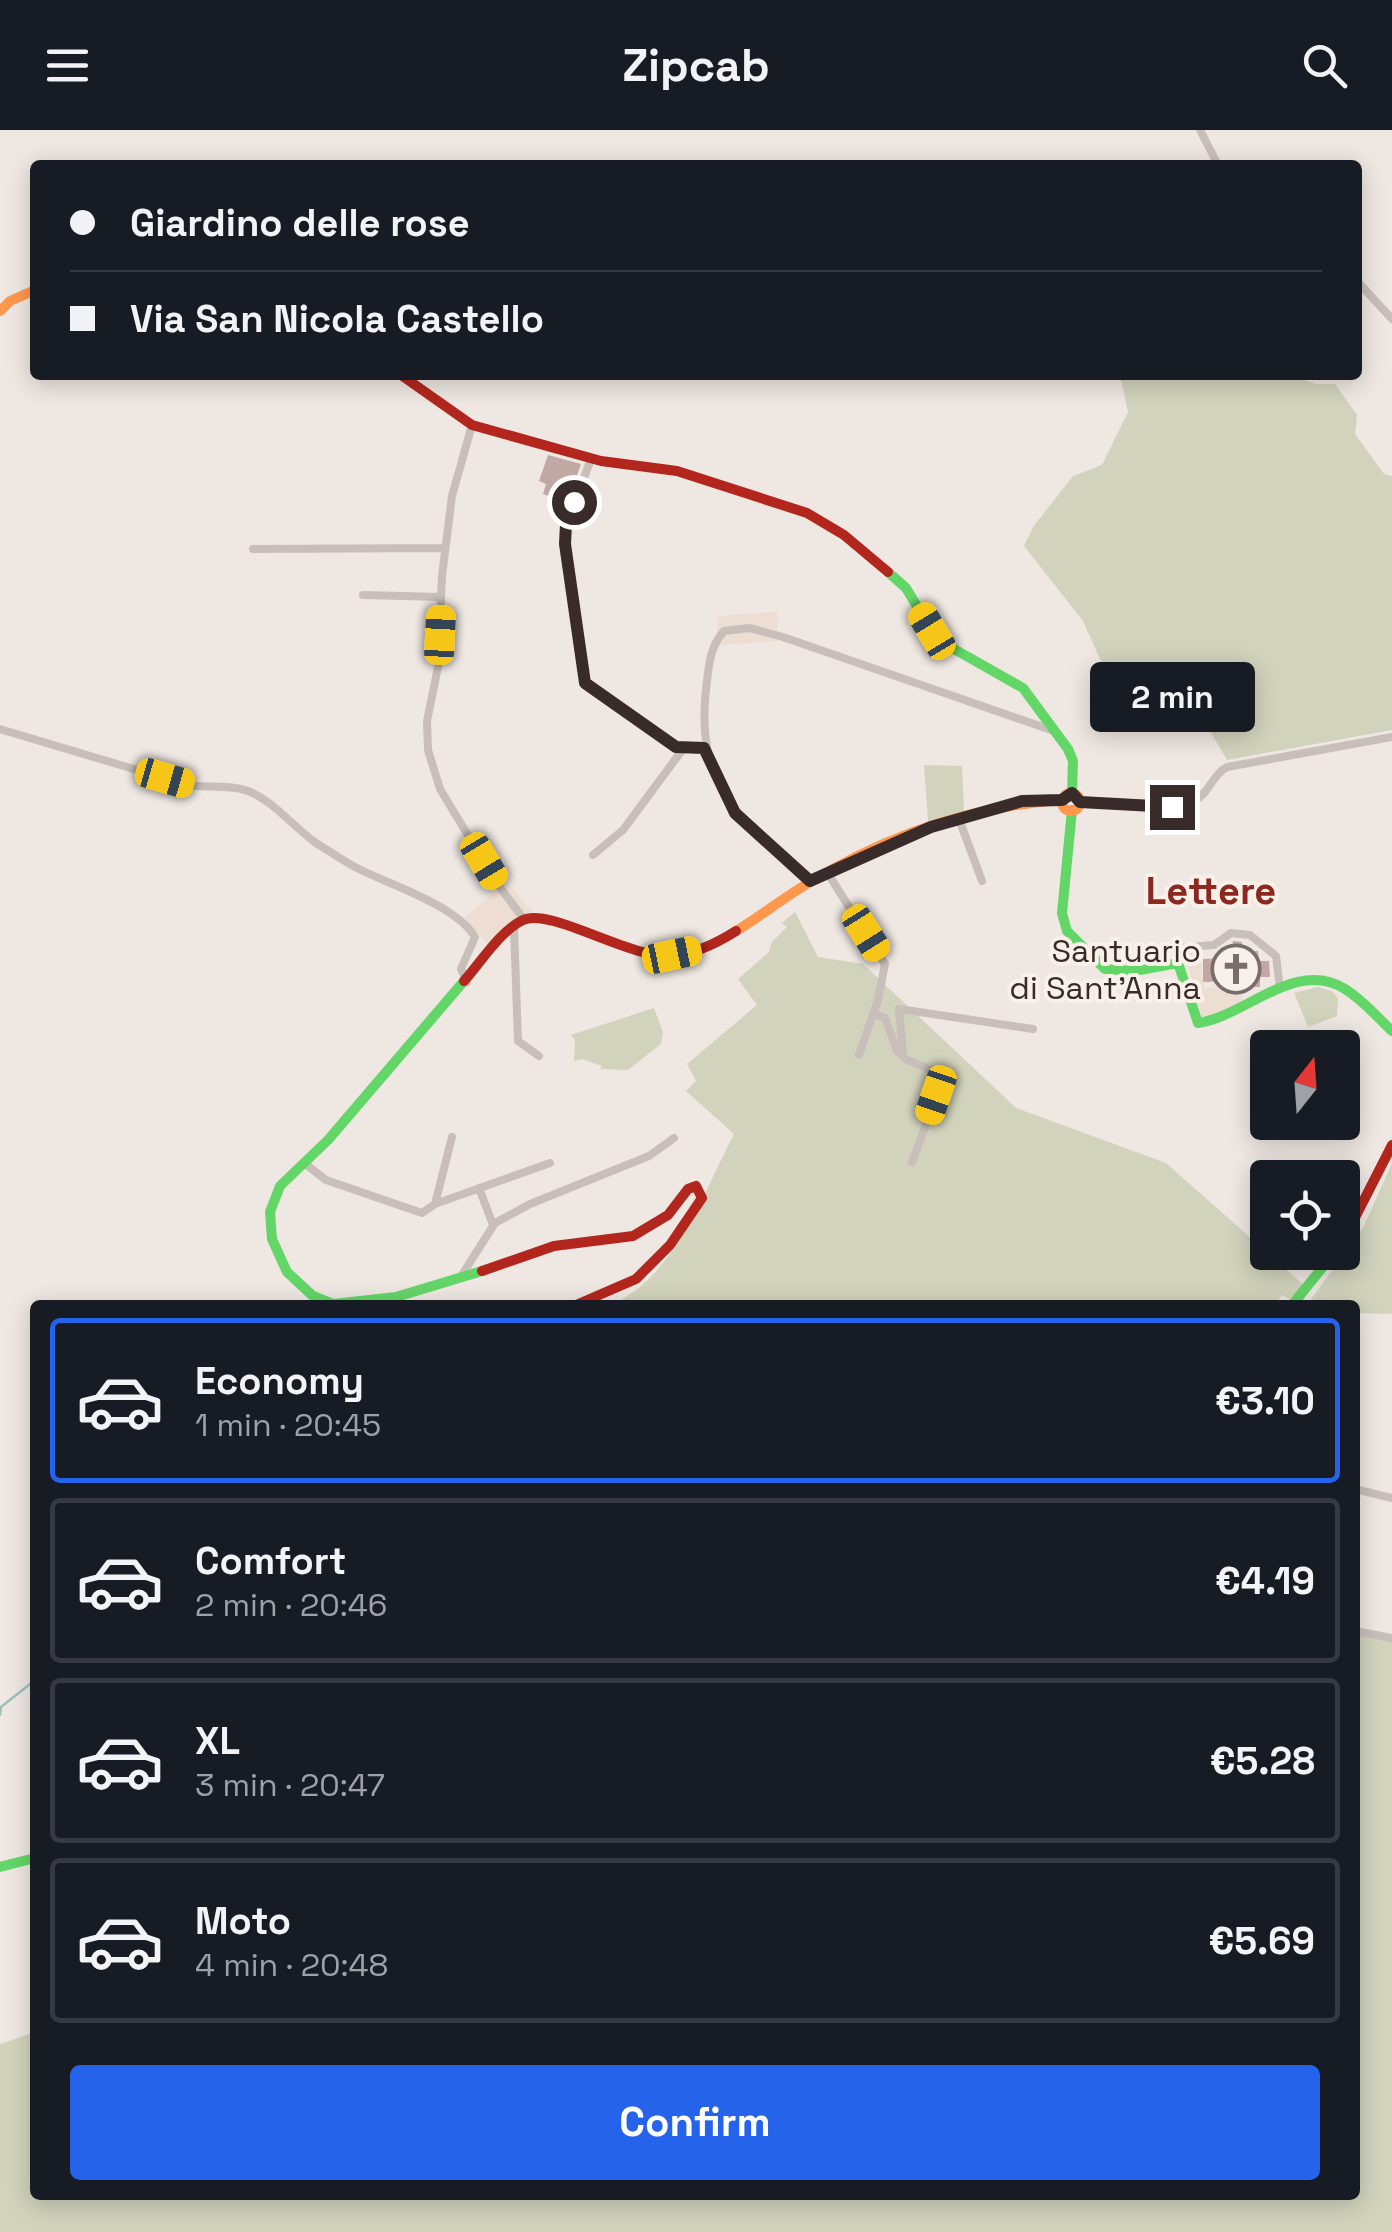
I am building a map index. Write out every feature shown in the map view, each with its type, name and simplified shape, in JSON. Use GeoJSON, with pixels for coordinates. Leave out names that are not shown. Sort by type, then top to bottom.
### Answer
{"type":"FeatureCollection","features":[{"type":"Feature","properties":{"kind":"street"},"geometry":{"type":"LineString","coordinates":[[1200,130],[1215,160]]}},
{"type":"Feature","properties":{"kind":"street"},"geometry":{"type":"LineString","coordinates":[[1362,286],[1392,318]]}},
{"type":"Feature","properties":{"kind":"street"},"geometry":{"type":"LineString","coordinates":[[0,311],[30,292]]}},
{"type":"Feature","properties":{"kind":"street"},"geometry":{"type":"LineString","coordinates":[[408,380],[472,425],[591,458],[677,471],[807,512],[844,535],[892,575],[946,645],[1013,679],[1068,749],[1073,761],[1062,913],[1067,931],[1105,969],[1134,971],[1178,962],[1198,1024],[1244,1012],[1280,989],[1305,980],[1334,982],[1392,1031]]}},
{"type":"Feature","properties":{"kind":"street"},"geometry":{"type":"LineString","coordinates":[[472,425],[452,496],[445,548],[438,668],[427,721],[431,769],[498,885],[524,919]]}},
{"type":"Feature","properties":{"kind":"street"},"geometry":{"type":"LineString","coordinates":[[591,458],[566,524],[565,544],[585,683],[683,750],[704,748]]}},
{"type":"Feature","properties":{"kind":"street"},"geometry":{"type":"LineString","coordinates":[[253,549],[445,548]]}},
{"type":"Feature","properties":{"kind":"street"},"geometry":{"type":"LineString","coordinates":[[363,594],[441,598]]}},
{"type":"Feature","properties":{"kind":"street"},"geometry":{"type":"LineString","coordinates":[[810,881],[735,813],[704,748],[704,702],[714,642],[732,627],[783,637],[1051,730]]}},
{"type":"Feature","properties":{"kind":"street"},"geometry":{"type":"LineString","coordinates":[[0,729],[187,784],[211,790],[232,787],[260,797],[310,839],[352,866],[422,898],[467,925],[475,937],[461,968],[467,982]]}},
{"type":"Feature","properties":{"kind":"street"},"geometry":{"type":"LineString","coordinates":[[323,1300],[287,1272],[272,1238],[270,1212],[280,1186],[524,919],[541,917],[639,951],[670,956],[725,938],[828,872],[959,819],[1022,801],[1172,807],[1193,802],[1204,794],[1217,773],[1227,767],[1392,737]]}},
{"type":"Feature","properties":{"kind":"street"},"geometry":{"type":"LineString","coordinates":[[593,856],[623,830],[683,750]]}},
{"type":"Feature","properties":{"kind":"street"},"geometry":{"type":"LineString","coordinates":[[959,819],[982,881]]}},
{"type":"Feature","properties":{"kind":"street"},"geometry":{"type":"LineString","coordinates":[[828,872],[885,964],[859,1054]]}},
{"type":"Feature","properties":{"kind":"street"},"geometry":{"type":"LineString","coordinates":[[514,927],[518,1041],[539,1056]]}},
{"type":"Feature","properties":{"kind":"street"},"geometry":{"type":"LineString","coordinates":[[1178,948],[1222,942],[1231,933],[1250,935],[1276,956],[1280,989]]}},
{"type":"Feature","properties":{"kind":"street"},"geometry":{"type":"LineString","coordinates":[[903,1054],[898,1010],[1034,1029]]}},
{"type":"Feature","properties":{"kind":"street"},"geometry":{"type":"LineString","coordinates":[[873,1014],[884,1018],[897,1050],[908,1060],[936,1070],[942,1080],[912,1162]]}},
{"type":"Feature","properties":{"kind":"street"},"geometry":{"type":"LineString","coordinates":[[435,1204],[452,1137]]}},
{"type":"Feature","properties":{"kind":"street"},"geometry":{"type":"LineString","coordinates":[[460,1278],[493,1226],[530,1204],[649,1156],[674,1138]]}},
{"type":"Feature","properties":{"kind":"street"},"geometry":{"type":"LineString","coordinates":[[1360,1208],[1392,1145]]}},
{"type":"Feature","properties":{"kind":"street"},"geometry":{"type":"LineString","coordinates":[[304,1163],[326,1180],[422,1213],[435,1204],[550,1163]]}},
{"type":"Feature","properties":{"kind":"street"},"geometry":{"type":"LineString","coordinates":[[369,1300],[396,1297],[554,1246],[634,1236],[668,1215],[688,1189],[696,1186],[702,1198],[670,1244],[636,1279],[588,1300]]}},
{"type":"Feature","properties":{"kind":"street"},"geometry":{"type":"LineString","coordinates":[[480,1188],[493,1226]]}},
{"type":"Feature","properties":{"kind":"street"},"geometry":{"type":"LineString","coordinates":[[1296,1300],[1320,1270]]}},
{"type":"Feature","properties":{"kind":"street"},"geometry":{"type":"LineString","coordinates":[[1360,1490],[1392,1498]]}},
{"type":"Feature","properties":{"kind":"street"},"geometry":{"type":"LineString","coordinates":[[1360,1632],[1392,1638]]}},
{"type":"Feature","properties":{"kind":"street"},"geometry":{"type":"LineString","coordinates":[[0,1867],[30,1859]]}},
{"type":"Feature","properties":{"kind":"green space"},"geometry":{"type":"Polygon","coordinates":[[[1121,380],[1304,380],[1335,384],[1357,415],[1355,434],[1384,474],[1392,476],[1392,730],[1227,760],[1193,702],[1170,702],[1150,671],[1125,682],[1108,677],[1083,621],[1024,546],[1033,527],[1073,476],[1102,465],[1128,412],[1121,380]]]}},
{"type":"Feature","properties":{"kind":"green space"},"geometry":{"type":"Polygon","coordinates":[[[924,765],[962,766],[964,811],[928,821],[924,765]]]}},
{"type":"Feature","properties":{"kind":"green space"},"geometry":{"type":"Polygon","coordinates":[[[795,912],[818,957],[863,964],[1016,1108],[1166,1163],[1250,1237],[1250,1270],[1287,1270],[1305,1286],[1289,1299],[1282,1295],[1278,1300],[620,1300],[634,1292],[670,1254],[734,1134],[686,1091],[696,1081],[687,1064],[757,1005],[738,979],[769,952],[772,942],[787,927],[782,923],[795,912]]]}},
{"type":"Feature","properties":{"kind":"green space"},"geometry":{"type":"Polygon","coordinates":[[[1318,987],[1332,991],[1338,998],[1337,1016],[1308,1027],[1294,993],[1318,987]]]}},
{"type":"Feature","properties":{"kind":"green space"},"geometry":{"type":"Polygon","coordinates":[[[654,1008],[663,1032],[661,1044],[628,1070],[600,1069],[602,1066],[582,1059],[574,1061],[575,1040],[571,1035],[654,1008]]]}},
{"type":"Feature","properties":{"kind":"green space"},"geometry":{"type":"Polygon","coordinates":[[[1392,1163],[1392,1314],[1360,1313],[1360,1300],[1311,1300],[1332,1270],[1360,1270],[1360,1232],[1392,1163]]]}},
{"type":"Feature","properties":{"kind":"green space"},"geometry":{"type":"Polygon","coordinates":[[[1360,1636],[1392,1641],[1392,2232],[0,2232],[0,2044],[30,2034],[30,2200],[1360,2200],[1360,1636]]]}},
{"type":"Feature","properties":{"kind":"shaded area"},"geometry":{"type":"Polygon","coordinates":[[[777,612],[778,641],[716,645],[718,616],[777,612]]]}},
{"type":"Feature","properties":{"kind":"shaded area"},"geometry":{"type":"Polygon","coordinates":[[[506,882],[532,911],[496,951],[464,919],[506,882]]]}},
{"type":"Feature","properties":{"kind":"shaded area"},"geometry":{"type":"Polygon","coordinates":[[[1199,951],[1204,989],[1237,983],[1242,989],[1243,1007],[1202,1018],[1185,954],[1199,951]]]}},
{"type":"Feature","properties":{"kind":"building"},"geometry":{"type":"Polygon","coordinates":[[[548,455],[581,464],[567,502],[543,494],[546,484],[539,481],[548,455]]]}},
{"type":"Feature","properties":{"kind":"building","name":"Santuario di Sant'Anna"},"geometry":{"type":"Polygon","coordinates":[[[1233,941],[1242,942],[1242,951],[1258,951],[1259,961],[1269,961],[1270,977],[1260,977],[1260,987],[1239,987],[1239,981],[1203,982],[1203,959],[1230,958],[1233,941]]]}},
{"type":"Feature","properties":{"kind":"waterway"},"geometry":{"type":"LineString","coordinates":[[0,1715],[1,1707],[30,1684]]}},
{"type":"Feature","properties":{"kind":"traffic: fast"},"geometry":{"type":"LineString","coordinates":[[888,572],[906,588],[932,631],[947,645],[1023,688],[1068,749],[1073,761],[1072,793]]}},
{"type":"Feature","properties":{"kind":"traffic: fast"},"geometry":{"type":"LineString","coordinates":[[1072,810],[1062,913],[1067,931],[1105,969],[1134,971],[1178,963],[1198,1023],[1290,984],[1327,981],[1352,993],[1392,1031]]}},
{"type":"Feature","properties":{"kind":"traffic: fast"},"geometry":{"type":"LineString","coordinates":[[323,1300],[287,1272],[272,1239],[270,1212],[280,1186],[328,1140],[464,981]]}},
{"type":"Feature","properties":{"kind":"traffic: fast"},"geometry":{"type":"LineString","coordinates":[[1296,1300],[1320,1270]]}},
{"type":"Feature","properties":{"kind":"traffic: fast"},"geometry":{"type":"LineString","coordinates":[[369,1300],[396,1297],[482,1271]]}},
{"type":"Feature","properties":{"kind":"traffic: fast"},"geometry":{"type":"LineString","coordinates":[[0,1867],[30,1859]]}},
{"type":"Feature","properties":{"kind":"traffic: slow"},"geometry":{"type":"LineString","coordinates":[[0,311],[10,301],[30,292]]}},
{"type":"Feature","properties":{"kind":"traffic: slow"},"geometry":{"type":"LineString","coordinates":[[1071,793],[1080,802],[1071,811],[1062,802],[1071,793]]}},
{"type":"Feature","properties":{"kind":"traffic: slow"},"geometry":{"type":"LineString","coordinates":[[736,931],[798,889],[898,838],[995,809],[1062,800]]}},
{"type":"Feature","properties":{"kind":"traffic: jam"},"geometry":{"type":"LineString","coordinates":[[408,380],[472,425],[601,461],[677,471],[807,513],[844,535],[888,572]]}},
{"type":"Feature","properties":{"kind":"traffic: jam"},"geometry":{"type":"LineString","coordinates":[[464,981],[499,939],[523,920],[552,921],[635,950],[672,956],[706,947],[736,931]]}},
{"type":"Feature","properties":{"kind":"traffic: jam"},"geometry":{"type":"LineString","coordinates":[[1360,1208],[1392,1145]]}},
{"type":"Feature","properties":{"kind":"traffic: jam"},"geometry":{"type":"LineString","coordinates":[[482,1271],[554,1246],[633,1236],[668,1215],[688,1189],[696,1186],[702,1198],[670,1245],[636,1279],[588,1300]]}},
{"type":"Feature","properties":{"kind":"place","name":"Santuario di Sant'Anna"},"geometry":{"type":"Point","coordinates":[1236,969]}},
{"type":"Feature","properties":{"kind":"district","name":"Lettere"},"geometry":{"type":"Point","coordinates":[1211,891]}},
{"type":"Feature","properties":{"kind":"route"},"geometry":{"type":"LineString","coordinates":[[574,502],[566,524],[565,544],[573,578],[585,683],[676,747],[704,748],[735,813],[810,881],[931,827],[1022,801],[1062,800],[1072,793],[1080,802],[1172,807]]}}]}
